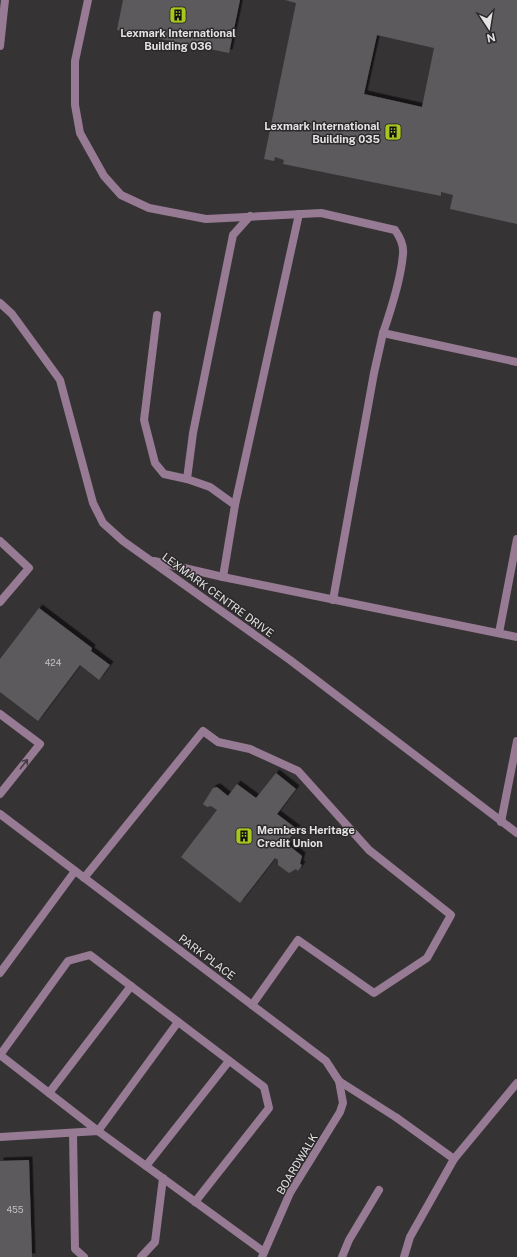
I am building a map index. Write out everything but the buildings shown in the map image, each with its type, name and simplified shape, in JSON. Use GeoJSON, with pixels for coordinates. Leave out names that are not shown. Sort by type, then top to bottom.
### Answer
{"type":"FeatureCollection","features":[{"type":"Feature","properties":{"kind":"street"},"geometry":{"type":"LineString","coordinates":[[0,46],[2,16],[5,0]]}},
{"type":"Feature","properties":{"kind":"street"},"geometry":{"type":"LineString","coordinates":[[88,0],[75,61],[75,105],[80,133],[104,176],[121,195],[149,208],[206,219],[321,213],[395,230],[401,238],[404,252],[391,311],[383,333],[374,373],[333,600]]}},
{"type":"Feature","properties":{"kind":"street"},"geometry":{"type":"LineString","coordinates":[[223,577],[235,505],[299,214]]}},
{"type":"Feature","properties":{"kind":"street"},"geometry":{"type":"LineString","coordinates":[[187,479],[193,433],[233,235],[250,216]]}},
{"type":"Feature","properties":{"kind":"street","name":"LEXMARK CENTRE DRIVE"},"geometry":{"type":"LineString","coordinates":[[0,303],[12,314],[60,380],[93,503],[103,523],[123,541],[290,660],[517,834]]}},
{"type":"Feature","properties":{"kind":"street"},"geometry":{"type":"LineString","coordinates":[[157,315],[144,420],[155,463],[164,474],[187,479],[210,487],[235,505]]}},
{"type":"Feature","properties":{"kind":"street"},"geometry":{"type":"LineString","coordinates":[[383,333],[517,362]]}},
{"type":"Feature","properties":{"kind":"street"},"geometry":{"type":"LineString","coordinates":[[499,634],[517,538]]}},
{"type":"Feature","properties":{"kind":"street"},"geometry":{"type":"LineString","coordinates":[[0,541],[28,568],[0,602]]}},
{"type":"Feature","properties":{"kind":"street"},"geometry":{"type":"LineString","coordinates":[[151,560],[223,577],[517,637]]}},
{"type":"Feature","properties":{"kind":"street"},"geometry":{"type":"LineString","coordinates":[[0,714],[40,744],[0,794]]}},
{"type":"Feature","properties":{"kind":"street"},"geometry":{"type":"LineString","coordinates":[[84,878],[203,731],[218,742],[250,749],[298,771],[369,850],[450,915],[427,958],[374,993],[298,940],[252,1005]]}},
{"type":"Feature","properties":{"kind":"street"},"geometry":{"type":"LineString","coordinates":[[501,822],[517,741]]}},
{"type":"Feature","properties":{"kind":"street","name":"PARK PLACE"},"geometry":{"type":"LineString","coordinates":[[0,814],[326,1062],[339,1081],[398,1118],[454,1159]]}},
{"type":"Feature","properties":{"kind":"street"},"geometry":{"type":"LineString","coordinates":[[0,973],[75,871]]}},
{"type":"Feature","properties":{"kind":"street"},"geometry":{"type":"LineString","coordinates":[[195,1202],[269,1108],[264,1087],[90,955],[68,961],[0,1055],[98,1131],[263,1254]]}},
{"type":"Feature","properties":{"kind":"street"},"geometry":{"type":"LineString","coordinates":[[49,1093],[131,986]]}},
{"type":"Feature","properties":{"kind":"street"},"geometry":{"type":"LineString","coordinates":[[98,1131],[178,1022]]}},
{"type":"Feature","properties":{"kind":"street"},"geometry":{"type":"LineString","coordinates":[[146,1166],[229,1061]]}},
{"type":"Feature","properties":{"kind":"street","name":"BOARDWALK"},"geometry":{"type":"LineString","coordinates":[[263,1254],[290,1193],[340,1112],[343,1103],[339,1081]]}},
{"type":"Feature","properties":{"kind":"street"},"geometry":{"type":"LineString","coordinates":[[404,1257],[410,1237],[454,1159],[517,1083]]}},
{"type":"Feature","properties":{"kind":"street"},"geometry":{"type":"LineString","coordinates":[[0,1137],[98,1131]]}},
{"type":"Feature","properties":{"kind":"street"},"geometry":{"type":"LineString","coordinates":[[72,1132],[76,1250],[84,1257]]}},
{"type":"Feature","properties":{"kind":"street"},"geometry":{"type":"LineString","coordinates":[[141,1257],[155,1242],[163,1178]]}},
{"type":"Feature","properties":{"kind":"street"},"geometry":{"type":"LineString","coordinates":[[342,1257],[349,1240],[379,1190]]}},
{"type":"Feature","properties":{"kind":"place","name":"Lexmark International Building 036"},"geometry":{"type":"Point","coordinates":[178,15]}},
{"type":"Feature","properties":{"kind":"place","name":"Lexmark International Building 035"},"geometry":{"type":"Point","coordinates":[393,132]}},
{"type":"Feature","properties":{"kind":"place","name":"Members Heritage Credit Union"},"geometry":{"type":"Point","coordinates":[244,836]}}]}
